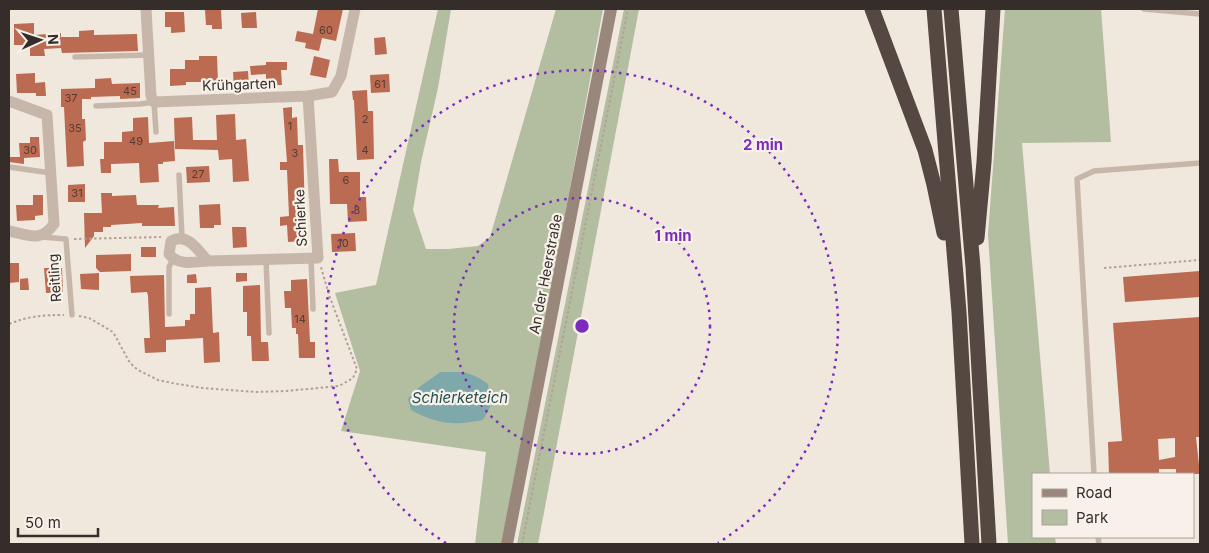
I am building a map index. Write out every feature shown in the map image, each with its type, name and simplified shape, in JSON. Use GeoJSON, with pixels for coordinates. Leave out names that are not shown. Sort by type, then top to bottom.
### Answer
{"type":"FeatureCollection","features":[{"type":"Feature","properties":{"kind":"highway"},"geometry":{"type":"LineString","coordinates":[[872,9],[925,150],[934,185],[959,312]]}},
{"type":"Feature","properties":{"kind":"highway"},"geometry":{"type":"LineString","coordinates":[[934,9],[959,312],[972,544]]}},
{"type":"Feature","properties":{"kind":"highway"},"geometry":{"type":"LineString","coordinates":[[951,9],[973,267],[989,544]]}},
{"type":"Feature","properties":{"kind":"highway"},"geometry":{"type":"LineString","coordinates":[[973,267],[980,215],[993,9]]}},
{"type":"Feature","properties":{"kind":"street"},"geometry":{"type":"LineString","coordinates":[[146,9],[151,96],[154,102]]}},
{"type":"Feature","properties":{"kind":"street","name":"Krühgarten"},"geometry":{"type":"LineString","coordinates":[[154,102],[308,96],[332,92],[341,76],[355,9]]}},
{"type":"Feature","properties":{"kind":"street","name":"An der Heerstraße"},"geometry":{"type":"LineString","coordinates":[[507,544],[611,9]]}},
{"type":"Feature","properties":{"kind":"street","name":"Schierke"},"geometry":{"type":"LineString","coordinates":[[173,259],[180,262],[208,262],[314,258],[308,96]]}},
{"type":"Feature","properties":{"kind":"street","name":"Reitling"},"geometry":{"type":"LineString","coordinates":[[9,101],[47,115],[54,224],[48,231],[38,237],[9,231]]}},
{"type":"Feature","properties":{"kind":"street"},"geometry":{"type":"LineString","coordinates":[[173,259],[169,254],[177,239],[188,240],[208,262]]}},
{"type":"Feature","properties":{"kind":"lane"},"geometry":{"type":"LineString","coordinates":[[1144,9],[1200,14]]}},
{"type":"Feature","properties":{"kind":"lane"},"geometry":{"type":"LineString","coordinates":[[75,57],[149,55]]}},
{"type":"Feature","properties":{"kind":"lane"},"geometry":{"type":"LineString","coordinates":[[96,106],[154,102],[156,132]]}},
{"type":"Feature","properties":{"kind":"lane"},"geometry":{"type":"LineString","coordinates":[[1094,473],[1077,179],[1094,171],[1200,163]]}},
{"type":"Feature","properties":{"kind":"lane"},"geometry":{"type":"LineString","coordinates":[[9,167],[51,172]]}},
{"type":"Feature","properties":{"kind":"lane"},"geometry":{"type":"LineString","coordinates":[[177,239],[179,176]]}},
{"type":"Feature","properties":{"kind":"lane","name":"Reitling"},"geometry":{"type":"LineString","coordinates":[[38,237],[66,240],[72,315]]}},
{"type":"Feature","properties":{"kind":"lane"},"geometry":{"type":"LineString","coordinates":[[313,309],[314,258]]}},
{"type":"Feature","properties":{"kind":"lane"},"geometry":{"type":"LineString","coordinates":[[169,314],[169,267],[173,259]]}},
{"type":"Feature","properties":{"kind":"lane"},"geometry":{"type":"LineString","coordinates":[[266,260],[269,333]]}},
{"type":"Feature","properties":{"kind":"path"},"geometry":{"type":"LineString","coordinates":[[522,544],[628,9]]}},
{"type":"Feature","properties":{"kind":"path","name":"Reitling"},"geometry":{"type":"LineString","coordinates":[[66,240],[162,236],[177,239]]}},
{"type":"Feature","properties":{"kind":"path"},"geometry":{"type":"LineString","coordinates":[[9,324],[27,317],[41,315],[72,315],[89,318],[114,332],[130,363],[138,370],[158,380],[202,388],[256,392],[339,386],[353,378],[357,369],[314,258]]}},
{"type":"Feature","properties":{"kind":"path"},"geometry":{"type":"LineString","coordinates":[[1104,268],[1200,260]]}},
{"type":"Feature","properties":{"kind":"green space"},"geometry":{"type":"Polygon","coordinates":[[[438,9],[451,9],[438,88],[421,162],[413,210],[426,249],[478,246],[490,237],[556,9],[603,9],[544,329],[501,544],[475,544],[486,452],[341,431],[360,371],[335,293],[376,285],[438,9]]]}},
{"type":"Feature","properties":{"kind":"green space"},"geometry":{"type":"Polygon","coordinates":[[[624,9],[639,9],[538,544],[517,544],[624,9]]]}},
{"type":"Feature","properties":{"kind":"green space"},"geometry":{"type":"Polygon","coordinates":[[[1005,9],[1101,9],[1111,142],[1022,143],[1050,473],[1032,473],[1032,538],[1055,538],[1056,544],[1008,544],[988,234],[1005,9]]]}},
{"type":"Feature","properties":{"kind":"water","name":"Schierketeich"},"geometry":{"type":"Polygon","coordinates":[[[440,372],[470,374],[488,384],[490,407],[483,420],[463,423],[438,421],[411,410],[408,399],[411,395],[440,372]]]}},
{"type":"Feature","properties":{"kind":"building"},"geometry":{"type":"Polygon","coordinates":[[[221,9],[222,29],[212,29],[212,25],[206,25],[205,10],[221,9]]]}},
{"type":"Feature","properties":{"kind":"building"},"geometry":{"type":"Polygon","coordinates":[[[318,9],[343,9],[336,41],[322,38],[319,51],[305,48],[306,43],[295,41],[297,31],[313,34],[318,9]]]}},
{"type":"Feature","properties":{"kind":"building"},"geometry":{"type":"Polygon","coordinates":[[[165,12],[184,12],[185,32],[171,33],[171,27],[165,27],[165,12]]]}},
{"type":"Feature","properties":{"kind":"building"},"geometry":{"type":"Polygon","coordinates":[[[256,12],[257,28],[242,28],[241,13],[256,12]]]}},
{"type":"Feature","properties":{"kind":"building"},"geometry":{"type":"Polygon","coordinates":[[[34,23],[34,35],[61,33],[61,37],[79,37],[79,31],[94,30],[94,35],[137,34],[138,51],[62,53],[61,48],[44,49],[45,56],[30,56],[30,45],[14,45],[14,24],[34,23]]]}},
{"type":"Feature","properties":{"kind":"building"},"geometry":{"type":"Polygon","coordinates":[[[385,37],[387,54],[375,55],[374,38],[385,37]]]}},
{"type":"Feature","properties":{"kind":"building"},"geometry":{"type":"Polygon","coordinates":[[[199,56],[217,56],[218,82],[186,82],[186,85],[170,86],[170,69],[185,69],[185,60],[199,60],[199,56]]]}},
{"type":"Feature","properties":{"kind":"building"},"geometry":{"type":"Polygon","coordinates":[[[314,56],[330,60],[326,78],[310,75],[314,56]]]}},
{"type":"Feature","properties":{"kind":"building"},"geometry":{"type":"Polygon","coordinates":[[[266,62],[287,62],[287,70],[281,70],[282,85],[266,85],[266,74],[251,75],[250,66],[266,65],[266,62]]]}},
{"type":"Feature","properties":{"kind":"building"},"geometry":{"type":"Polygon","coordinates":[[[248,71],[249,87],[234,88],[233,72],[248,71]]]}},
{"type":"Feature","properties":{"kind":"building"},"geometry":{"type":"Polygon","coordinates":[[[35,73],[35,83],[45,82],[46,96],[36,96],[36,93],[17,93],[16,74],[35,73]]]}},
{"type":"Feature","properties":{"kind":"building"},"geometry":{"type":"Polygon","coordinates":[[[389,74],[390,92],[371,93],[370,75],[389,74]]]}},
{"type":"Feature","properties":{"kind":"building"},"geometry":{"type":"Polygon","coordinates":[[[111,78],[112,84],[140,83],[140,98],[120,99],[120,96],[82,99],[82,119],[85,119],[86,140],[83,142],[84,166],[67,167],[64,107],[61,107],[61,89],[95,88],[95,79],[111,78]]]}},
{"type":"Feature","properties":{"kind":"building"},"geometry":{"type":"Polygon","coordinates":[[[367,90],[368,111],[373,111],[374,159],[357,160],[352,91],[367,90]]]}},
{"type":"Feature","properties":{"kind":"building"},"geometry":{"type":"Polygon","coordinates":[[[292,107],[292,118],[297,117],[298,145],[303,145],[305,215],[300,215],[301,241],[288,242],[287,225],[280,226],[280,217],[289,216],[287,170],[280,170],[280,162],[287,162],[283,108],[292,107]]]}},
{"type":"Feature","properties":{"kind":"building"},"geometry":{"type":"Polygon","coordinates":[[[235,114],[236,140],[246,139],[249,181],[233,182],[232,159],[219,160],[218,150],[175,149],[174,118],[192,117],[193,140],[217,140],[216,115],[235,114]]]}},
{"type":"Feature","properties":{"kind":"building"},"geometry":{"type":"Polygon","coordinates":[[[148,117],[149,143],[174,141],[175,161],[158,164],[159,182],[140,183],[139,163],[111,164],[111,173],[101,173],[100,159],[104,159],[104,142],[122,142],[122,132],[133,131],[133,118],[148,117]]]}},
{"type":"Feature","properties":{"kind":"building"},"geometry":{"type":"Polygon","coordinates":[[[30,137],[39,137],[40,157],[24,158],[24,164],[9,162],[9,157],[20,157],[19,143],[30,143],[30,137]]]}},
{"type":"Feature","properties":{"kind":"building"},"geometry":{"type":"Polygon","coordinates":[[[329,159],[338,159],[339,172],[360,172],[360,197],[366,197],[367,221],[348,222],[347,204],[330,204],[329,159]]]}},
{"type":"Feature","properties":{"kind":"building"},"geometry":{"type":"Polygon","coordinates":[[[209,166],[210,182],[187,183],[186,167],[209,166]]]}},
{"type":"Feature","properties":{"kind":"building"},"geometry":{"type":"Polygon","coordinates":[[[85,184],[85,202],[68,202],[68,185],[85,184]]]}},
{"type":"Feature","properties":{"kind":"building"},"geometry":{"type":"Polygon","coordinates":[[[101,193],[112,193],[112,196],[136,195],[137,205],[159,205],[158,208],[174,207],[175,226],[142,226],[142,223],[111,225],[111,227],[103,227],[103,232],[94,232],[94,236],[85,248],[84,213],[102,213],[101,193]]]}},
{"type":"Feature","properties":{"kind":"building"},"geometry":{"type":"Polygon","coordinates":[[[33,195],[43,195],[43,215],[35,216],[35,220],[17,221],[16,205],[33,205],[33,195]]]}},
{"type":"Feature","properties":{"kind":"building"},"geometry":{"type":"Polygon","coordinates":[[[220,204],[221,225],[214,225],[214,228],[200,228],[199,205],[220,204]]]}},
{"type":"Feature","properties":{"kind":"building"},"geometry":{"type":"Polygon","coordinates":[[[232,227],[246,227],[247,247],[233,248],[232,227]]]}},
{"type":"Feature","properties":{"kind":"building"},"geometry":{"type":"Polygon","coordinates":[[[355,233],[356,251],[332,252],[331,234],[355,233]]]}},
{"type":"Feature","properties":{"kind":"building"},"geometry":{"type":"Polygon","coordinates":[[[141,247],[156,247],[156,257],[141,257],[141,247]]]}},
{"type":"Feature","properties":{"kind":"building"},"geometry":{"type":"Polygon","coordinates":[[[131,254],[131,271],[100,272],[96,268],[96,255],[131,254]]]}},
{"type":"Feature","properties":{"kind":"building"},"geometry":{"type":"Polygon","coordinates":[[[9,263],[19,263],[19,282],[9,283],[9,263]]]}},
{"type":"Feature","properties":{"kind":"building"},"geometry":{"type":"Polygon","coordinates":[[[44,268],[62,268],[63,292],[46,293],[44,268]]]}},
{"type":"Feature","properties":{"kind":"building"},"geometry":{"type":"Polygon","coordinates":[[[1200,271],[1200,297],[1125,302],[1123,277],[1200,271]]]}},
{"type":"Feature","properties":{"kind":"building"},"geometry":{"type":"Polygon","coordinates":[[[99,273],[99,290],[81,289],[80,274],[99,273]]]}},
{"type":"Feature","properties":{"kind":"building"},"geometry":{"type":"Polygon","coordinates":[[[236,273],[247,273],[247,281],[236,282],[236,273]]]}},
{"type":"Feature","properties":{"kind":"building"},"geometry":{"type":"Polygon","coordinates":[[[196,274],[197,283],[187,283],[187,275],[196,274]]]}},
{"type":"Feature","properties":{"kind":"building"},"geometry":{"type":"Polygon","coordinates":[[[164,275],[165,327],[185,326],[185,320],[190,320],[190,314],[195,314],[195,288],[211,287],[213,333],[219,332],[220,362],[204,363],[203,338],[166,340],[166,352],[145,353],[144,338],[150,338],[148,296],[147,292],[131,293],[130,276],[164,275]]]}},
{"type":"Feature","properties":{"kind":"building"},"geometry":{"type":"Polygon","coordinates":[[[28,278],[29,290],[20,290],[20,279],[28,278]]]}},
{"type":"Feature","properties":{"kind":"building"},"geometry":{"type":"Polygon","coordinates":[[[307,279],[310,342],[315,342],[315,358],[299,358],[298,334],[296,334],[296,328],[292,328],[291,308],[285,308],[284,291],[291,291],[291,280],[307,279]]]}},
{"type":"Feature","properties":{"kind":"building"},"geometry":{"type":"Polygon","coordinates":[[[260,285],[261,342],[268,342],[269,361],[252,361],[251,336],[247,336],[247,312],[243,312],[243,286],[260,285]]]}},
{"type":"Feature","properties":{"kind":"building"},"geometry":{"type":"Polygon","coordinates":[[[1200,317],[1200,437],[1196,437],[1200,474],[1176,473],[1176,469],[1159,469],[1159,473],[1109,473],[1108,442],[1122,441],[1113,323],[1200,317]],[[1175,438],[1158,439],[1159,460],[1175,457],[1175,438]]]}}]}
